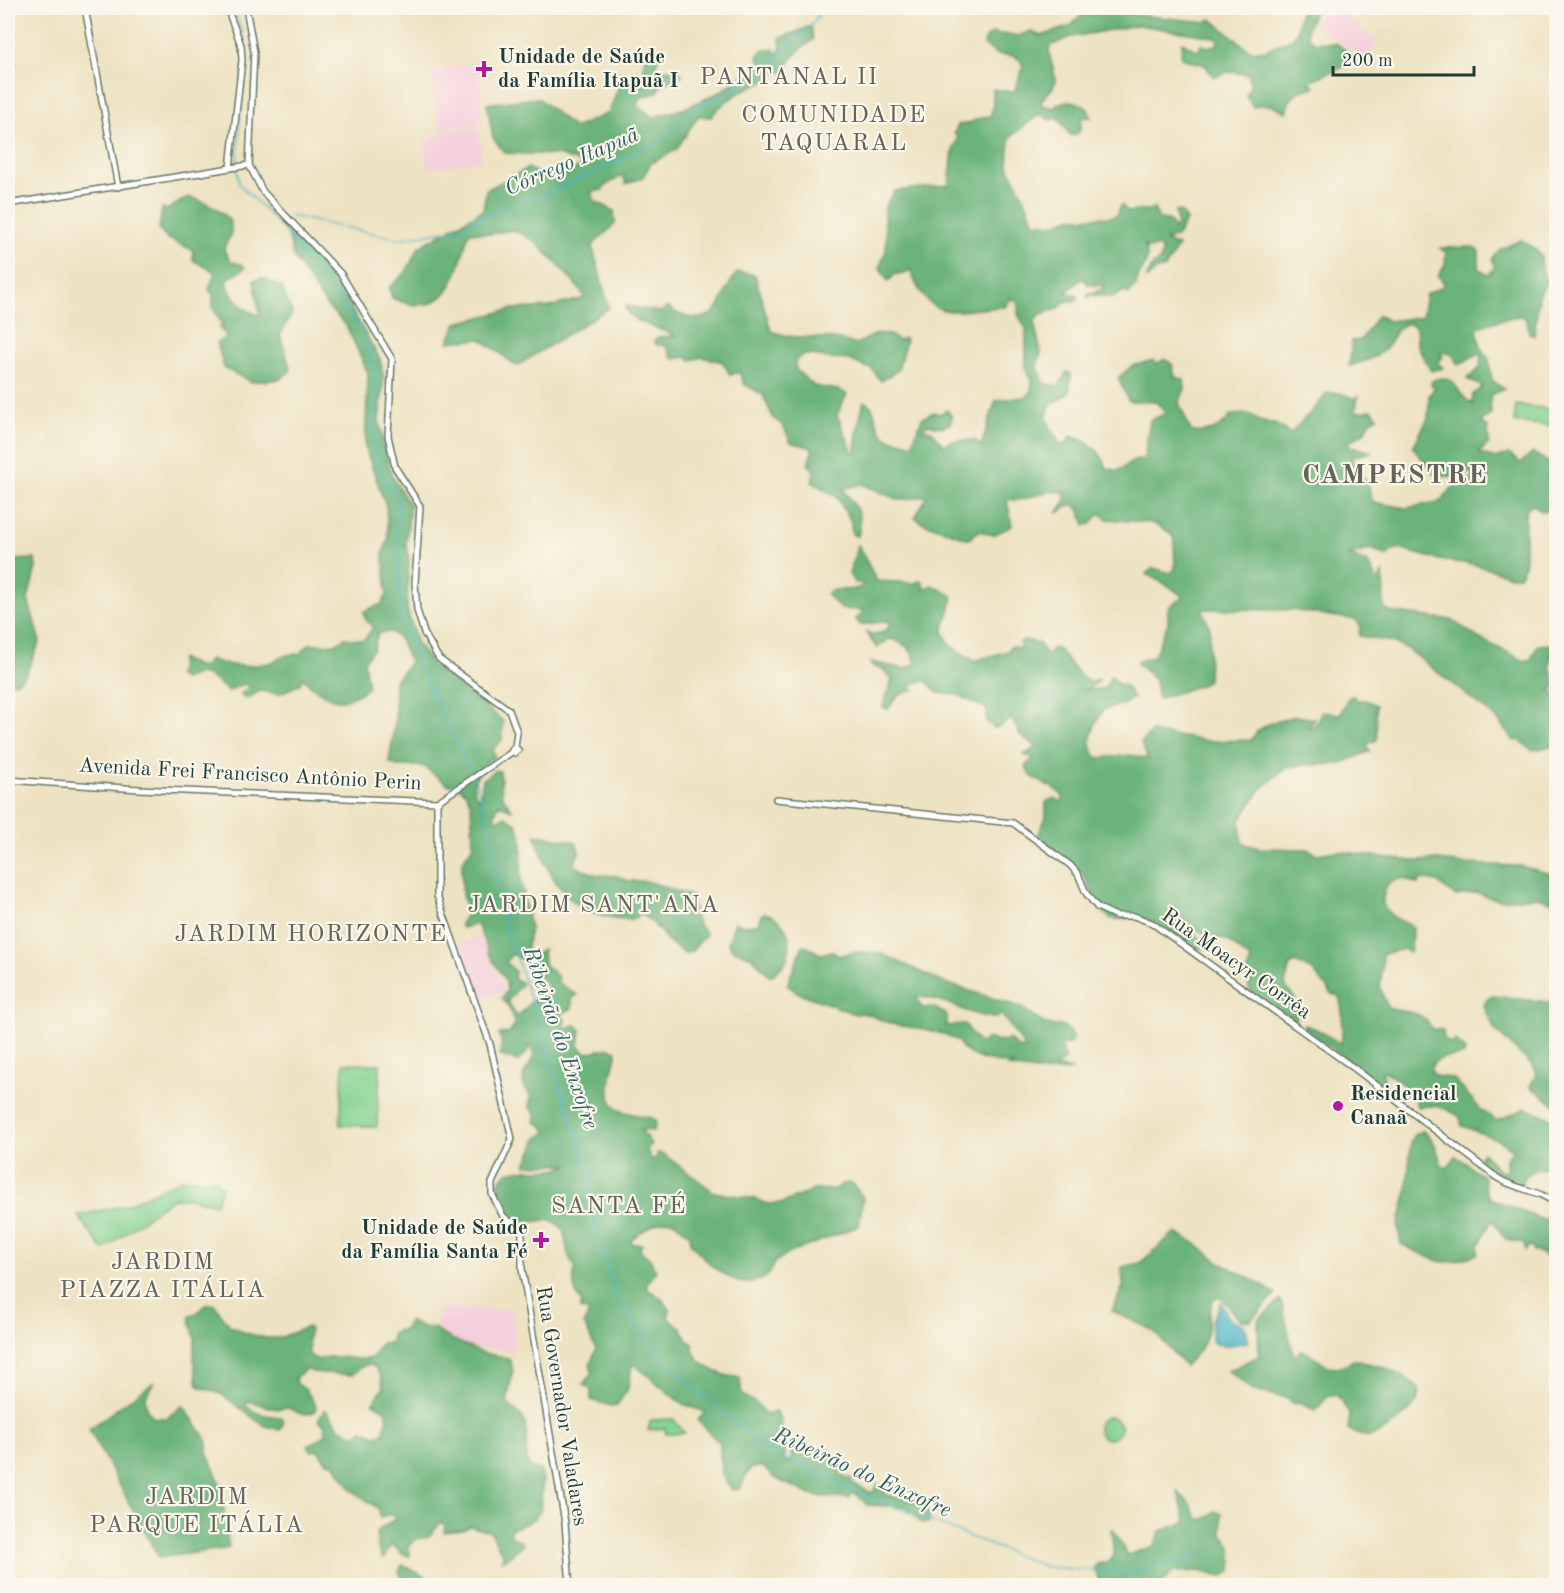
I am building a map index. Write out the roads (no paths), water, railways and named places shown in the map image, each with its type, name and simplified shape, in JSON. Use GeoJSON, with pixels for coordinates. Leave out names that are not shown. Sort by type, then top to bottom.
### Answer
{"type":"FeatureCollection","features":[{"type":"Feature","properties":{"kind":"street"},"geometry":{"type":"LineString","coordinates":[[85,8],[118,187]]}},
{"type":"Feature","properties":{"kind":"street"},"geometry":{"type":"LineString","coordinates":[[227,8],[238,35],[242,60],[232,168]]}},
{"type":"Feature","properties":{"kind":"street"},"geometry":{"type":"LineString","coordinates":[[8,204],[249,165],[255,52],[246,8]]}},
{"type":"Feature","properties":{"kind":"street","name":"Avenida Frei Francisco Antônio Perin"},"geometry":{"type":"LineString","coordinates":[[8,780],[139,789],[437,802],[514,750],[517,732],[509,710],[439,659],[424,633],[417,609],[415,583],[420,506],[395,467],[388,436],[392,359],[341,274],[263,192],[249,165]]}},
{"type":"Feature","properties":{"kind":"street","name":"Rua Moacyr Corrêa"},"geometry":{"type":"LineString","coordinates":[[776,799],[1013,823],[1070,866],[1078,874],[1086,893],[1097,906],[1116,916],[1134,916],[1152,923],[1358,1071],[1496,1177],[1516,1187],[1543,1194],[1557,1204]]}},
{"type":"Feature","properties":{"kind":"street","name":"Rua Governador Valadares"},"geometry":{"type":"LineString","coordinates":[[437,802],[437,896],[490,1044],[510,1130],[511,1145],[492,1183],[492,1194],[503,1216],[522,1231],[522,1269],[563,1512],[570,1586]]}},
{"type":"Feature","properties":{"kind":"water"},"geometry":{"type":"Polygon","coordinates":[[[1221,1303],[1230,1320],[1244,1325],[1248,1342],[1225,1345],[1212,1342],[1212,1321],[1221,1303]]]}},
{"type":"Feature","properties":{"kind":"waterway","name":"Ribeirão do Enxofre"},"geometry":{"type":"LineString","coordinates":[[232,8],[242,30],[243,44]]}},
{"type":"Feature","properties":{"kind":"waterway","name":"Córrego Itapuã"},"geometry":{"type":"LineString","coordinates":[[290,216],[400,239],[462,228],[498,210],[549,193],[663,140],[694,109],[748,83],[811,26],[823,8]]}},
{"type":"Feature","properties":{"kind":"waterway","name":"Ribeirão do Enxofre"},"geometry":{"type":"LineString","coordinates":[[237,163],[243,73]]}},
{"type":"Feature","properties":{"kind":"waterway","name":"Ribeirão do Enxofre"},"geometry":{"type":"LineString","coordinates":[[237,168],[239,184],[267,212],[325,279],[361,329],[371,357],[376,375],[373,447],[381,474],[399,500],[397,527],[401,617],[423,675],[474,777],[487,818],[504,922],[588,1168],[598,1232],[616,1297],[641,1333],[669,1365],[765,1449],[847,1488],[1046,1567],[1128,1573],[1199,1555]]}},
{"type":"Feature","properties":{"kind":"waterway","name":"Ribeirão do Enxofre"},"geometry":{"type":"LineString","coordinates":[[268,212],[278,214]]}},
{"type":"Feature","properties":{"kind":"place","name":"Unidade de Saúde da Família Itapuã I"},"geometry":{"type":"Point","coordinates":[484,69]}},
{"type":"Feature","properties":{"kind":"place","name":"Residencial Canaã"},"geometry":{"type":"Point","coordinates":[1338,1106]}},
{"type":"Feature","properties":{"kind":"place","name":"Unidade de Saúde da Família Santa Fé"},"geometry":{"type":"Point","coordinates":[541,1240]}},
{"type":"Feature","properties":{"kind":"district","name":"PANTANAL II"},"geometry":{"type":"Point","coordinates":[789,78]}},
{"type":"Feature","properties":{"kind":"district","name":"COMUNIDADE TAQUARAL"},"geometry":{"type":"Point","coordinates":[834,130]}},
{"type":"Feature","properties":{"kind":"district","name":"CAMPESTRE"},"geometry":{"type":"Point","coordinates":[1395,475]}},
{"type":"Feature","properties":{"kind":"district","name":"JARDIM SANT'ANA"},"geometry":{"type":"Point","coordinates":[594,906]}},
{"type":"Feature","properties":{"kind":"district","name":"JARDIM HORIZONTE"},"geometry":{"type":"Point","coordinates":[311,935]}},
{"type":"Feature","properties":{"kind":"district","name":"SANTA FÉ"},"geometry":{"type":"Point","coordinates":[619,1207]}},
{"type":"Feature","properties":{"kind":"district","name":"JARDIM PIAZZA ITÁLIA"},"geometry":{"type":"Point","coordinates":[163,1277]}},
{"type":"Feature","properties":{"kind":"district","name":"JARDIM PARQUE ITÁLIA"},"geometry":{"type":"Point","coordinates":[197,1512]}}]}
